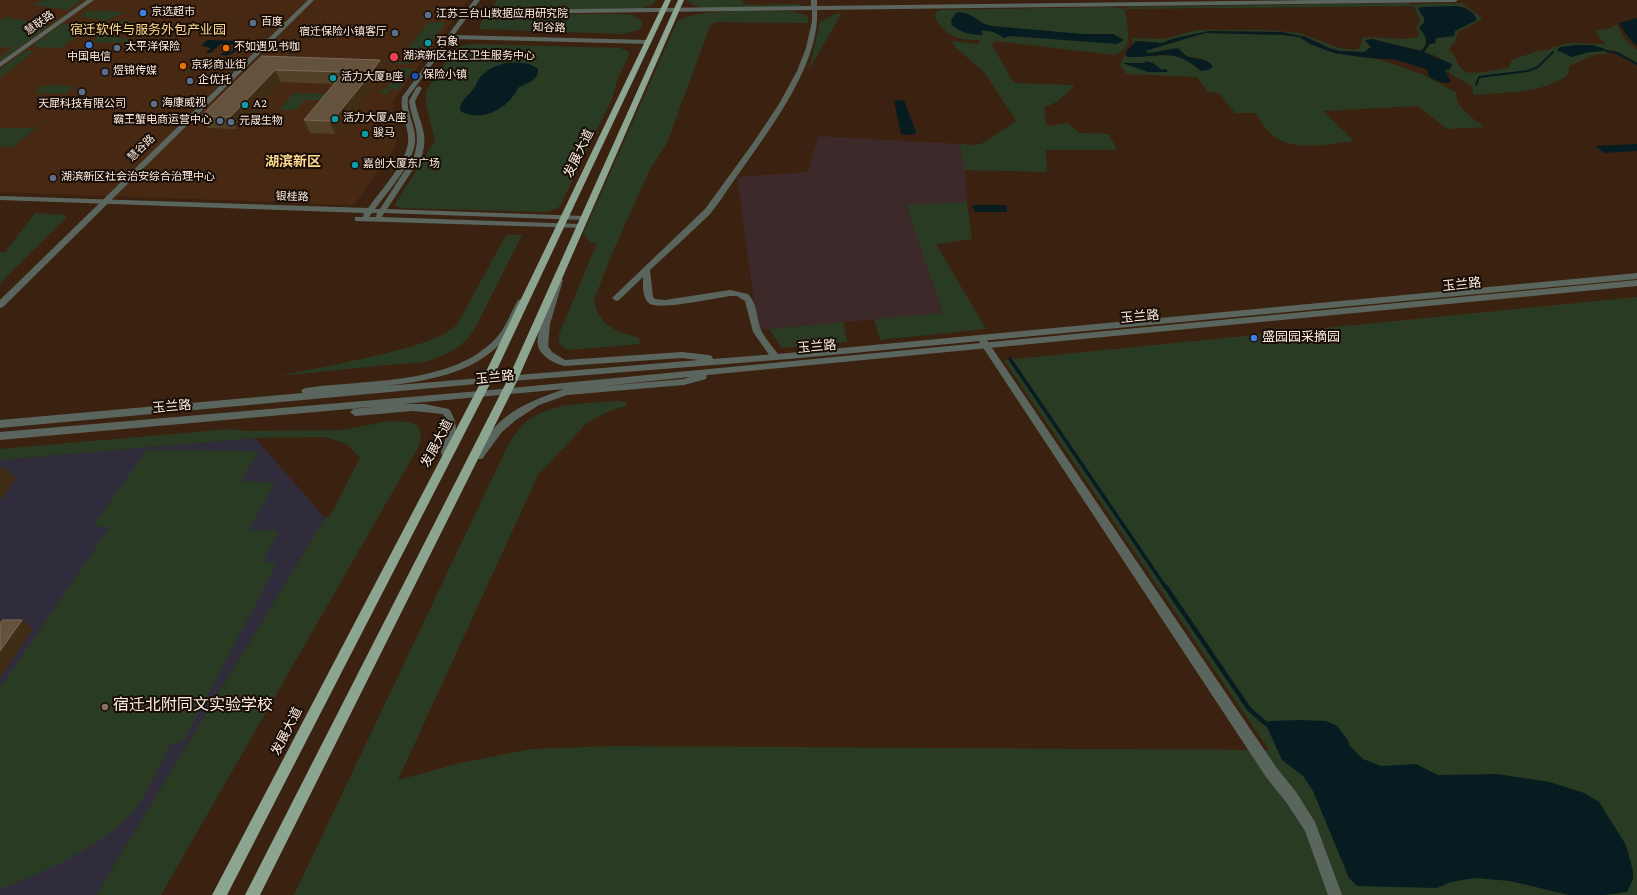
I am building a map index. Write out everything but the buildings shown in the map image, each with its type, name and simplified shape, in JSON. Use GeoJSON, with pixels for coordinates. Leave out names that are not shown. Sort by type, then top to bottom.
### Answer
{"type":"FeatureCollection","features":[{"type":"Feature","properties":{"kind":"main road","name":"发展大道"},"geometry":{"type":"LineString","coordinates":[[219,895],[480,394],[668,0]]}},
{"type":"Feature","properties":{"kind":"main road"},"geometry":{"type":"LineString","coordinates":[[252,895],[507,391],[681,0]]}},
{"type":"Feature","properties":{"kind":"street","name":"慧联路"},"geometry":{"type":"LineString","coordinates":[[0,64],[91,0]]}},
{"type":"Feature","properties":{"kind":"street","name":"慧谷路"},"geometry":{"type":"LineString","coordinates":[[0,298],[101,203],[311,0]]}},
{"type":"Feature","properties":{"kind":"street"},"geometry":{"type":"LineString","coordinates":[[379,216],[418,156],[422,146],[423,137],[412,106],[413,98],[477,0]]}},
{"type":"Feature","properties":{"kind":"street"},"geometry":{"type":"LineString","coordinates":[[366,215],[406,160],[410,150],[412,136],[404,106],[405,97],[482,0]]}},
{"type":"Feature","properties":{"kind":"street"},"geometry":{"type":"LineString","coordinates":[[616,298],[708,211],[778,109],[800,71],[810,48],[815,21],[814,0]]}},
{"type":"Feature","properties":{"kind":"street"},"geometry":{"type":"LineString","coordinates":[[499,12],[1455,0]]}},
{"type":"Feature","properties":{"kind":"street","name":"知谷路"},"geometry":{"type":"LineString","coordinates":[[454,35],[649,41]]}},
{"type":"Feature","properties":{"kind":"street","name":"银桂路"},"geometry":{"type":"LineString","coordinates":[[0,198],[379,216],[563,222],[584,218]]}},
{"type":"Feature","properties":{"kind":"street","name":"慧谷路"},"geometry":{"type":"LineString","coordinates":[[0,305],[101,203]]}},
{"type":"Feature","properties":{"kind":"street","name":"银桂路"},"geometry":{"type":"LineString","coordinates":[[0,204],[101,203]]}},
{"type":"Feature","properties":{"kind":"street"},"geometry":{"type":"LineString","coordinates":[[563,222],[580,226]]}},
{"type":"Feature","properties":{"kind":"street"},"geometry":{"type":"LineString","coordinates":[[248,402],[323,387],[423,378],[443,373],[469,362],[486,351],[500,339],[543,262]]}},
{"type":"Feature","properties":{"kind":"street"},"geometry":{"type":"LineString","coordinates":[[565,262],[543,335],[543,346],[549,356],[557,361],[564,363],[682,355],[737,364]]}},
{"type":"Feature","properties":{"kind":"street"},"geometry":{"type":"LineString","coordinates":[[646,270],[649,298],[653,302],[665,303],[730,293],[737,293],[744,296],[750,302],[755,328],[775,357]]}},
{"type":"Feature","properties":{"kind":"street","name":"玉兰路"},"geometry":{"type":"LineString","coordinates":[[0,436],[480,394],[737,364],[775,357],[983,342],[1637,276]]}},
{"type":"Feature","properties":{"kind":"street","name":"玉兰路"},"geometry":{"type":"LineString","coordinates":[[0,424],[487,380],[737,364],[1637,283]]}},
{"type":"Feature","properties":{"kind":"street"},"geometry":{"type":"LineString","coordinates":[[983,342],[1271,772],[1303,814],[1310,826],[1335,895]]}},
{"type":"Feature","properties":{"kind":"street"},"geometry":{"type":"LineString","coordinates":[[458,487],[485,446],[499,429],[536,403],[566,392],[684,382],[737,364]]}},
{"type":"Feature","properties":{"kind":"street"},"geometry":{"type":"LineString","coordinates":[[243,415],[318,414],[421,407],[435,408],[446,411],[453,425],[452,437],[434,480]]}},
{"type":"Feature","properties":{"kind":"shaded area"},"geometry":{"type":"Polygon","coordinates":[[[0,0],[468,0],[393,101],[396,146],[354,205],[0,192],[0,0]]]}},
{"type":"Feature","properties":{"kind":"shaded area"},"geometry":{"type":"Polygon","coordinates":[[[818,136],[960,144],[965,170],[967,202],[906,206],[944,313],[758,330],[737,177],[808,172],[818,136]]]}},
{"type":"Feature","properties":{"kind":"shaded area","name":"宿迁北附同文实验学校"},"geometry":{"type":"Polygon","coordinates":[[[255,438],[325,518],[96,895],[0,895],[0,460],[255,438]]]}},
{"type":"Feature","properties":{"kind":"green space"},"geometry":{"type":"Polygon","coordinates":[[[43,0],[82,0],[67,10],[32,5],[43,0]]]}},
{"type":"Feature","properties":{"kind":"green space"},"geometry":{"type":"Polygon","coordinates":[[[497,0],[656,0],[653,4],[641,9],[498,10],[496,14],[623,14],[633,15],[642,21],[641,29],[624,34],[480,29],[479,26],[497,0]]]}},
{"type":"Feature","properties":{"kind":"green space"},"geometry":{"type":"Polygon","coordinates":[[[687,0],[741,0],[746,5],[801,4],[798,7],[708,8],[699,7],[687,0]]]}},
{"type":"Feature","properties":{"kind":"green space"},"geometry":{"type":"Polygon","coordinates":[[[1407,3],[1413,5],[1462,3],[1482,18],[1481,20],[1458,32],[1455,42],[1449,49],[1461,68],[1467,72],[1478,73],[1509,67],[1512,60],[1538,51],[1550,50],[1551,48],[1569,43],[1606,44],[1600,39],[1595,31],[1611,28],[1617,24],[1625,40],[1637,50],[1637,63],[1618,52],[1609,50],[1607,54],[1597,54],[1569,66],[1569,74],[1559,81],[1536,89],[1473,95],[1473,89],[1471,86],[1445,70],[1439,57],[1423,52],[1430,44],[1436,42],[1436,38],[1449,37],[1455,31],[1476,20],[1474,14],[1464,7],[1419,7],[1419,10],[1424,18],[1424,23],[1419,28],[1426,39],[1421,51],[1372,39],[1365,40],[1371,48],[1364,52],[1340,51],[1329,48],[1306,37],[1281,32],[1209,31],[1172,39],[1163,43],[1136,41],[1133,44],[1132,38],[1164,39],[1197,30],[1267,30],[1300,33],[1339,48],[1354,50],[1360,48],[1363,37],[1403,39],[1418,37],[1419,32],[1416,27],[1420,21],[1414,6],[1125,9],[1127,7],[1407,3]]]}},
{"type":"Feature","properties":{"kind":"green space"},"geometry":{"type":"Polygon","coordinates":[[[1110,7],[1125,9],[1128,28],[1128,41],[1126,47],[1115,55],[995,41],[992,45],[1014,83],[1075,85],[1058,101],[1044,108],[1046,124],[1050,126],[1067,123],[1080,133],[1109,134],[1117,150],[1046,150],[1047,172],[965,170],[960,144],[976,145],[983,143],[1016,121],[985,73],[955,47],[952,41],[978,44],[980,40],[959,38],[948,33],[943,29],[935,17],[936,12],[940,10],[1110,7]]]}},
{"type":"Feature","properties":{"kind":"green space"},"geometry":{"type":"Polygon","coordinates":[[[88,11],[125,12],[106,21],[80,16],[88,11]]]}},
{"type":"Feature","properties":{"kind":"green space"},"geometry":{"type":"Polygon","coordinates":[[[793,11],[807,16],[809,23],[717,22],[710,26],[667,143],[650,169],[611,256],[594,300],[598,314],[606,324],[619,332],[639,338],[640,344],[569,350],[564,348],[560,343],[559,334],[597,243],[591,243],[583,234],[677,22],[686,17],[715,12],[793,11]]]}},
{"type":"Feature","properties":{"kind":"green space"},"geometry":{"type":"Polygon","coordinates":[[[837,13],[841,14],[809,70],[820,22],[837,13]]]}},
{"type":"Feature","properties":{"kind":"green space"},"geometry":{"type":"Polygon","coordinates":[[[7,17],[47,24],[49,26],[0,61],[0,57],[13,47],[0,47],[0,20],[7,17]]]}},
{"type":"Feature","properties":{"kind":"green space"},"geometry":{"type":"Polygon","coordinates":[[[123,20],[128,20],[126,22],[135,22],[129,27],[142,30],[132,35],[106,28],[123,20]]]}},
{"type":"Feature","properties":{"kind":"green space"},"geometry":{"type":"Polygon","coordinates":[[[429,22],[446,22],[426,49],[408,48],[429,22]]]}},
{"type":"Feature","properties":{"kind":"green space"},"geometry":{"type":"Polygon","coordinates":[[[68,24],[88,28],[61,48],[35,47],[34,44],[61,25],[68,24]]]}},
{"type":"Feature","properties":{"kind":"green space"},"geometry":{"type":"Polygon","coordinates":[[[95,32],[132,40],[127,43],[90,42],[99,38],[85,36],[89,33],[95,32]]]}},
{"type":"Feature","properties":{"kind":"green space"},"geometry":{"type":"Polygon","coordinates":[[[1205,33],[1283,35],[1299,37],[1310,44],[1334,53],[1382,60],[1422,74],[1457,93],[1458,103],[1461,108],[1484,127],[1447,129],[1418,106],[1323,111],[1354,141],[1310,146],[1299,145],[1288,143],[1270,133],[1255,113],[1235,113],[1219,93],[1208,92],[1197,77],[1126,74],[1120,65],[1125,53],[1130,57],[1174,55],[1190,62],[1201,71],[1203,59],[1186,56],[1182,52],[1149,53],[1145,51],[1205,33]]]}},
{"type":"Feature","properties":{"kind":"green space"},"geometry":{"type":"Polygon","coordinates":[[[470,44],[620,48],[629,52],[617,81],[612,99],[560,206],[556,209],[545,212],[401,208],[396,206],[395,204],[435,141],[426,104],[426,91],[453,51],[458,47],[470,44]]]}},
{"type":"Feature","properties":{"kind":"green space"},"geometry":{"type":"Polygon","coordinates":[[[25,51],[35,51],[0,78],[0,69],[25,51]]]}},
{"type":"Feature","properties":{"kind":"green space"},"geometry":{"type":"Polygon","coordinates":[[[414,51],[425,51],[416,61],[409,64],[388,63],[389,61],[405,62],[414,51]]]}},
{"type":"Feature","properties":{"kind":"green space"},"geometry":{"type":"Polygon","coordinates":[[[199,60],[218,63],[212,69],[187,71],[199,60]]]}},
{"type":"Feature","properties":{"kind":"green space"},"geometry":{"type":"Polygon","coordinates":[[[398,68],[409,68],[413,70],[398,90],[391,89],[387,95],[380,92],[382,89],[386,89],[399,72],[395,72],[398,68]]]}},
{"type":"Feature","properties":{"kind":"green space"},"geometry":{"type":"Polygon","coordinates":[[[44,85],[75,86],[65,94],[34,93],[44,85]]]}},
{"type":"Feature","properties":{"kind":"green space"},"geometry":{"type":"Polygon","coordinates":[[[294,93],[326,94],[321,100],[305,100],[296,110],[279,110],[294,93]]]}},
{"type":"Feature","properties":{"kind":"green space"},"geometry":{"type":"Polygon","coordinates":[[[34,126],[36,128],[13,147],[0,146],[0,128],[31,128],[34,126]]]}},
{"type":"Feature","properties":{"kind":"green space"},"geometry":{"type":"Polygon","coordinates":[[[967,202],[972,239],[936,244],[986,329],[880,340],[874,319],[943,313],[906,205],[967,202]]]}},
{"type":"Feature","properties":{"kind":"green space"},"geometry":{"type":"Polygon","coordinates":[[[35,213],[65,215],[66,218],[0,283],[0,252],[5,252],[35,213]]]}},
{"type":"Feature","properties":{"kind":"green space"},"geometry":{"type":"Polygon","coordinates":[[[506,235],[522,235],[473,332],[458,347],[449,353],[430,360],[409,364],[278,376],[403,349],[431,340],[449,331],[457,325],[506,235]]]}},
{"type":"Feature","properties":{"kind":"green space"},"geometry":{"type":"Polygon","coordinates":[[[1637,297],[1637,895],[294,895],[508,445],[524,423],[548,410],[584,403],[626,402],[626,406],[609,411],[587,423],[538,475],[398,780],[460,763],[531,749],[614,746],[1269,750],[1004,360],[1637,297]]]}},
{"type":"Feature","properties":{"kind":"green space"},"geometry":{"type":"Polygon","coordinates":[[[843,322],[847,342],[782,348],[769,329],[843,322]]]}},
{"type":"Feature","properties":{"kind":"green space"},"geometry":{"type":"Polygon","coordinates":[[[389,421],[409,422],[418,426],[421,438],[419,446],[161,895],[96,895],[325,518],[331,514],[360,458],[347,444],[325,437],[255,438],[0,460],[0,449],[230,429],[245,431],[342,430],[389,421]]]}},
{"type":"Feature","properties":{"kind":"green space","name":"宿迁北附同文实验学校"},"geometry":{"type":"Polygon","coordinates":[[[147,450],[259,451],[241,481],[275,483],[249,530],[279,531],[263,562],[277,563],[183,742],[171,743],[158,770],[136,808],[107,835],[64,862],[34,876],[0,888],[0,688],[110,527],[93,526],[147,450]]]}},
{"type":"Feature","properties":{"kind":"water"},"geometry":{"type":"Polygon","coordinates":[[[1455,6],[1468,10],[1477,20],[1455,31],[1454,36],[1436,38],[1436,43],[1430,44],[1424,52],[1452,64],[1450,69],[1445,70],[1451,82],[1448,83],[1439,82],[1428,76],[1428,71],[1426,69],[1396,60],[1334,53],[1310,44],[1300,37],[1283,35],[1205,33],[1145,51],[1149,53],[1178,48],[1185,55],[1207,61],[1213,67],[1208,70],[1201,71],[1183,59],[1175,56],[1160,55],[1130,57],[1126,56],[1125,53],[1136,41],[1163,43],[1172,39],[1209,31],[1281,32],[1306,37],[1329,48],[1340,51],[1364,52],[1371,47],[1365,40],[1372,39],[1421,51],[1426,45],[1426,38],[1419,27],[1424,23],[1424,18],[1418,9],[1422,7],[1455,6]]]}},
{"type":"Feature","properties":{"kind":"water"},"geometry":{"type":"Polygon","coordinates":[[[957,12],[968,14],[982,23],[992,26],[1083,34],[1113,34],[1124,40],[1117,44],[1010,36],[1004,38],[990,31],[981,31],[983,35],[971,34],[963,32],[952,25],[951,20],[957,12]]]}},
{"type":"Feature","properties":{"kind":"water"},"geometry":{"type":"Polygon","coordinates":[[[1637,18],[1637,46],[1628,37],[1619,23],[1637,18]]]}},
{"type":"Feature","properties":{"kind":"water"},"geometry":{"type":"Polygon","coordinates":[[[207,40],[247,41],[235,52],[224,56],[220,55],[222,53],[232,51],[239,45],[220,44],[211,53],[206,53],[211,48],[201,46],[207,40]]]}},
{"type":"Feature","properties":{"kind":"water"},"geometry":{"type":"Polygon","coordinates":[[[1593,45],[1605,49],[1606,51],[1589,52],[1572,57],[1557,50],[1560,47],[1593,45]]]}},
{"type":"Feature","properties":{"kind":"water"},"geometry":{"type":"Polygon","coordinates":[[[1145,61],[1153,63],[1162,70],[1166,69],[1168,72],[1148,72],[1122,63],[1145,63],[1145,61]]]}},
{"type":"Feature","properties":{"kind":"water"},"geometry":{"type":"Polygon","coordinates":[[[505,63],[522,63],[534,66],[538,69],[538,73],[534,79],[518,88],[514,96],[508,102],[494,112],[485,115],[477,115],[460,111],[461,104],[475,87],[480,77],[490,69],[505,63]]]}},
{"type":"Feature","properties":{"kind":"water"},"geometry":{"type":"Polygon","coordinates":[[[904,100],[916,132],[915,134],[901,134],[894,101],[904,100]]]}},
{"type":"Feature","properties":{"kind":"water"},"geometry":{"type":"Polygon","coordinates":[[[1637,144],[1637,151],[1604,153],[1595,146],[1637,144]]]}},
{"type":"Feature","properties":{"kind":"water"},"geometry":{"type":"Polygon","coordinates":[[[972,205],[1006,205],[1007,212],[975,212],[972,205]]]}},
{"type":"Feature","properties":{"kind":"water"},"geometry":{"type":"Polygon","coordinates":[[[1270,721],[1326,721],[1337,726],[1347,739],[1350,746],[1363,759],[1381,766],[1416,764],[1438,775],[1497,774],[1550,782],[1584,793],[1599,802],[1626,845],[1633,871],[1633,879],[1627,892],[1605,895],[1569,895],[1510,881],[1475,878],[1451,882],[1437,888],[1357,886],[1349,878],[1313,791],[1303,776],[1282,760],[1265,723],[1270,721]]]}},
{"type":"Feature","properties":{"kind":"waterway"},"geometry":{"type":"LineString","coordinates":[[1606,51],[1617,53],[1637,64]]}},
{"type":"Feature","properties":{"kind":"waterway"},"geometry":{"type":"LineString","coordinates":[[1476,85],[1479,77],[1528,71],[1538,67],[1553,52]]}},
{"type":"Feature","properties":{"kind":"waterway"},"geometry":{"type":"LineString","coordinates":[[1010,359],[1166,588]]}},
{"type":"Feature","properties":{"kind":"waterway"},"geometry":{"type":"LineString","coordinates":[[1166,587],[1249,709],[1265,723]]}},
{"type":"Feature","properties":{"kind":"place","name":"京选超市"},"geometry":{"type":"Point","coordinates":[143,13]}},
{"type":"Feature","properties":{"kind":"place","name":"江苏三台山数据应用研究院"},"geometry":{"type":"Point","coordinates":[428,15]}},
{"type":"Feature","properties":{"kind":"place","name":"百度"},"geometry":{"type":"Point","coordinates":[253,23]}},
{"type":"Feature","properties":{"kind":"place","name":"宿迁保险小镇客厅"},"geometry":{"type":"Point","coordinates":[395,33]}},
{"type":"Feature","properties":{"kind":"place","name":"石象"},"geometry":{"type":"Point","coordinates":[428,43]}},
{"type":"Feature","properties":{"kind":"place","name":"中国电信"},"geometry":{"type":"Point","coordinates":[89,45]}},
{"type":"Feature","properties":{"kind":"place","name":"太平洋保险"},"geometry":{"type":"Point","coordinates":[117,48]}},
{"type":"Feature","properties":{"kind":"place","name":"不如遇见书咖"},"geometry":{"type":"Point","coordinates":[226,48]}},
{"type":"Feature","properties":{"kind":"place","name":"湖滨新区社区卫生服务中心"},"geometry":{"type":"Point","coordinates":[394,57]}},
{"type":"Feature","properties":{"kind":"place","name":"京彩商业街"},"geometry":{"type":"Point","coordinates":[183,66]}},
{"type":"Feature","properties":{"kind":"place","name":"煜锦传媒"},"geometry":{"type":"Point","coordinates":[105,72]}},
{"type":"Feature","properties":{"kind":"place","name":"保险小镇"},"geometry":{"type":"Point","coordinates":[415,76]}},
{"type":"Feature","properties":{"kind":"place","name":"活力大厦B座"},"geometry":{"type":"Point","coordinates":[333,78]}},
{"type":"Feature","properties":{"kind":"place","name":"企优托"},"geometry":{"type":"Point","coordinates":[190,81]}},
{"type":"Feature","properties":{"kind":"place","name":"天犀科技有限公司"},"geometry":{"type":"Point","coordinates":[82,92]}},
{"type":"Feature","properties":{"kind":"place","name":"海康威视"},"geometry":{"type":"Point","coordinates":[154,104]}},
{"type":"Feature","properties":{"kind":"place","name":"A2"},"geometry":{"type":"Point","coordinates":[245,105]}},
{"type":"Feature","properties":{"kind":"place","name":"活力大厦A座"},"geometry":{"type":"Point","coordinates":[335,119]}},
{"type":"Feature","properties":{"kind":"place","name":"霸王蟹电商运营中心"},"geometry":{"type":"Point","coordinates":[220,121]}},
{"type":"Feature","properties":{"kind":"place","name":"元晟生物"},"geometry":{"type":"Point","coordinates":[231,122]}},
{"type":"Feature","properties":{"kind":"place","name":"骏马"},"geometry":{"type":"Point","coordinates":[365,134]}},
{"type":"Feature","properties":{"kind":"place","name":"嘉创大厦东广场"},"geometry":{"type":"Point","coordinates":[355,165]}},
{"type":"Feature","properties":{"kind":"place","name":"湖滨新区社会治安综合治理中心"},"geometry":{"type":"Point","coordinates":[53,178]}},
{"type":"Feature","properties":{"kind":"place","name":"盛园园采摘园"},"geometry":{"type":"Point","coordinates":[1254,338]}},
{"type":"Feature","properties":{"kind":"place","name":"宿迁北附同文实验学校"},"geometry":{"type":"Point","coordinates":[105,707]}},
{"type":"Feature","properties":{"kind":"district","name":"宿迁软件与服务外包产业园"},"geometry":{"type":"Point","coordinates":[148,31]}},
{"type":"Feature","properties":{"kind":"district","name":"湖滨新区"},"geometry":{"type":"Point","coordinates":[293,163]}}]}
